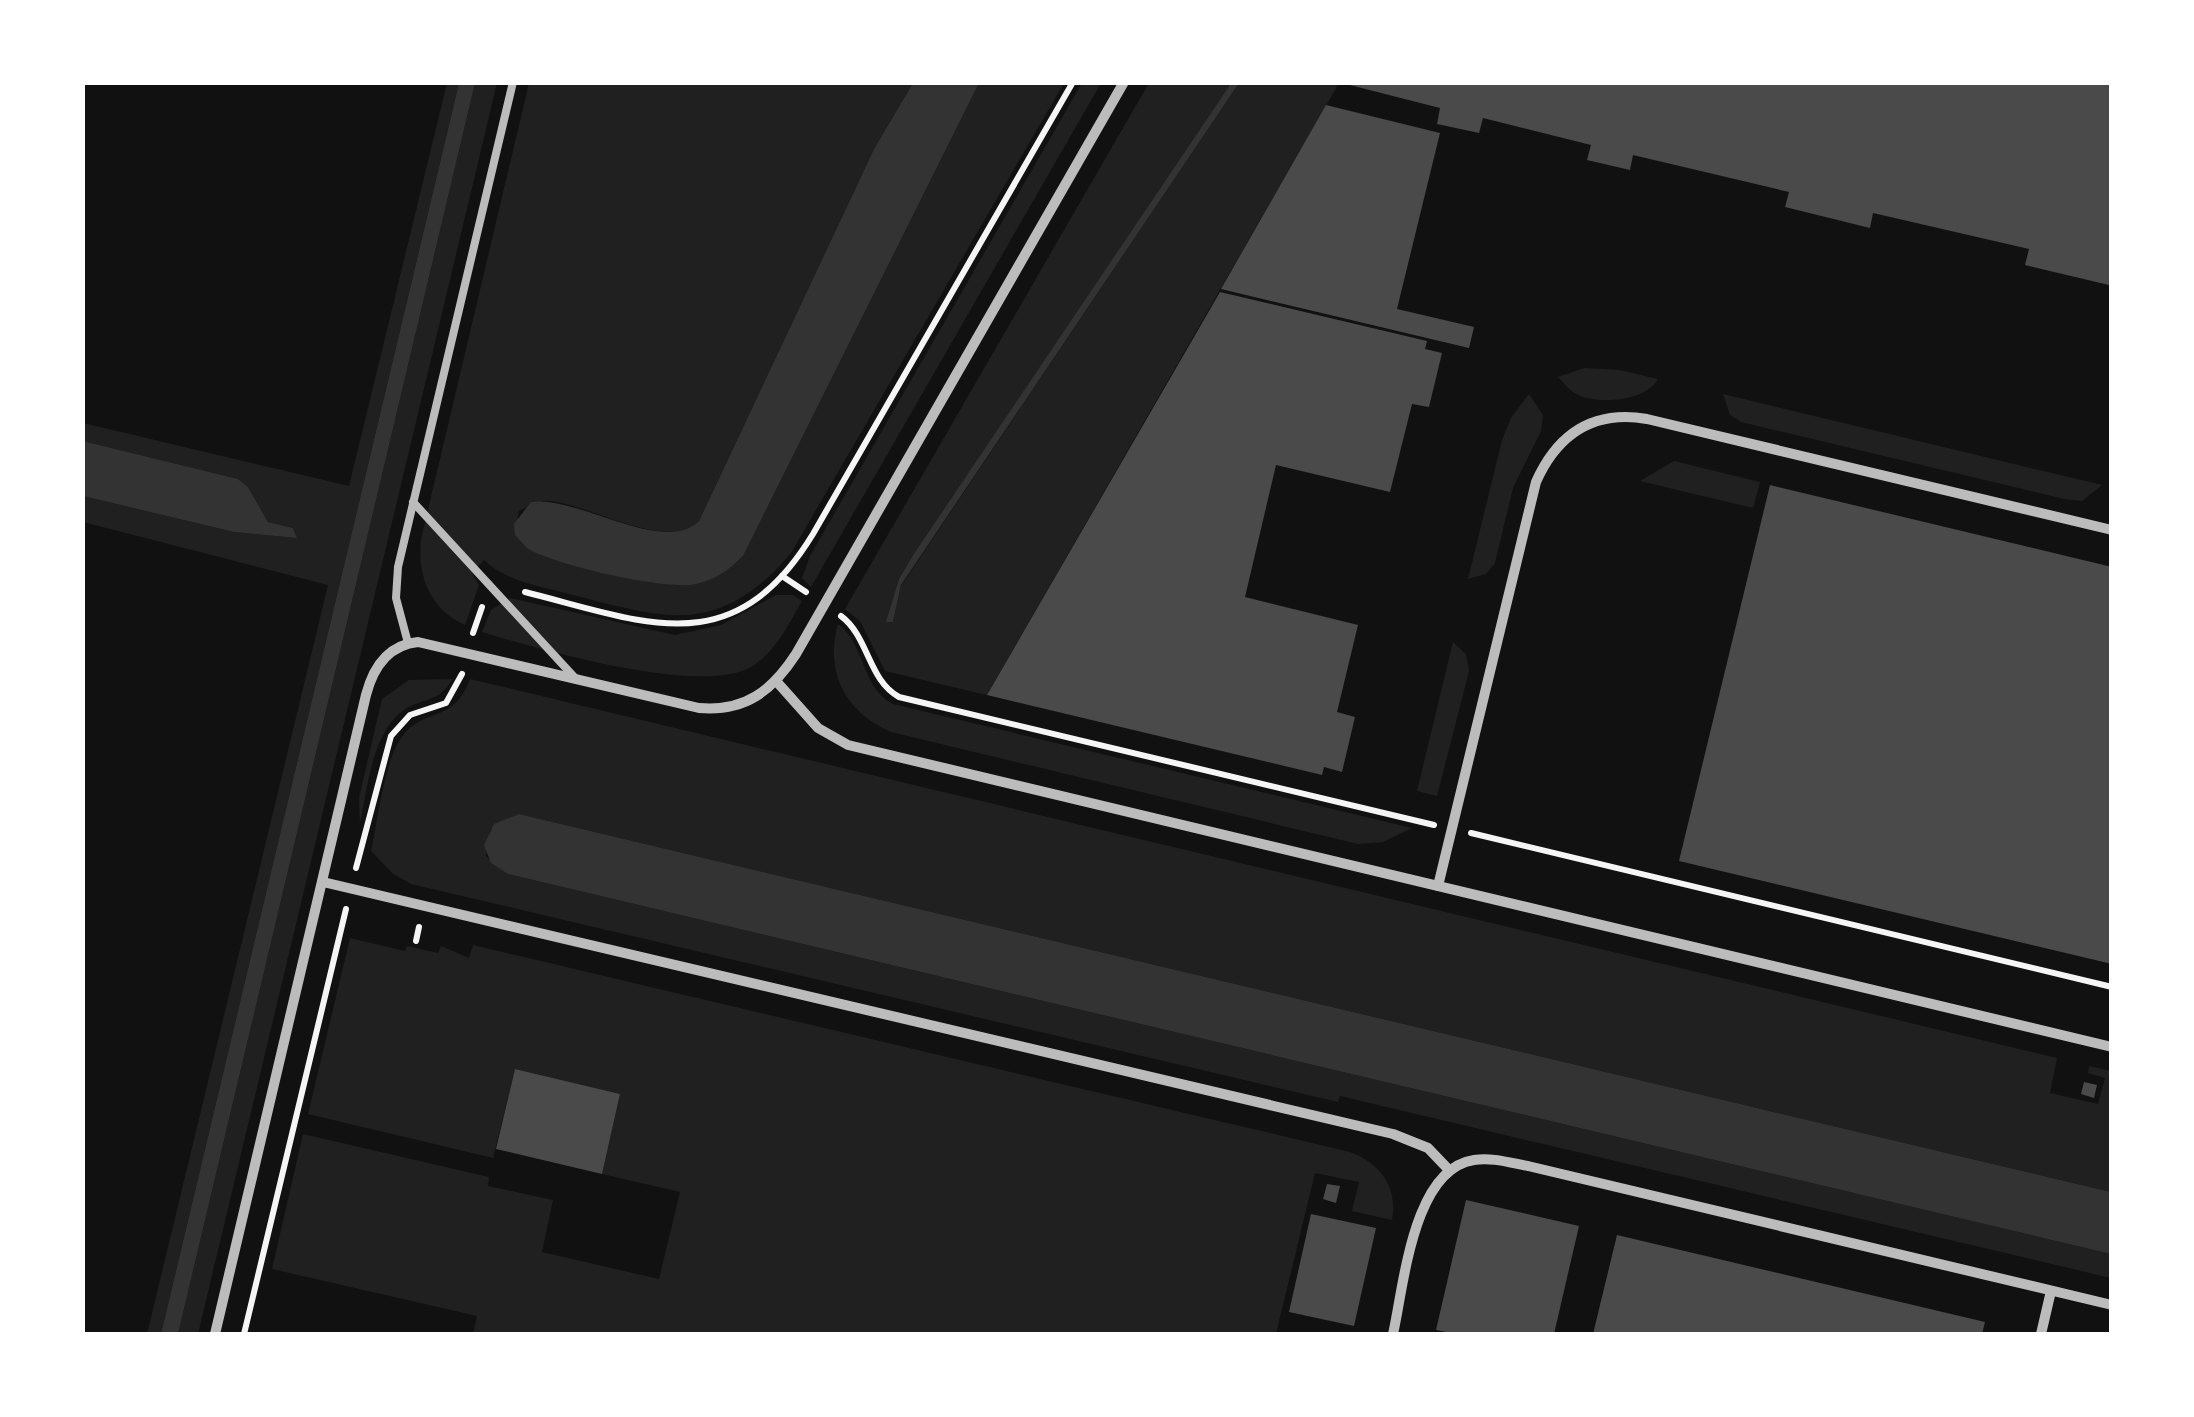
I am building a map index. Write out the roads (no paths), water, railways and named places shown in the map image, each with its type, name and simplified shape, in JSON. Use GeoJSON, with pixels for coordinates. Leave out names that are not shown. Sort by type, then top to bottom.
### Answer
{"type":"FeatureCollection","features":[{"type":"Feature","properties":{"kind":"street"},"geometry":{"type":"LineString","coordinates":[[215,1334],[368,687],[384,657],[408,643],[468,653],[706,709],[739,706],[776,682],[1124,82]]}},
{"type":"Feature","properties":{"kind":"street"},"geometry":{"type":"LineString","coordinates":[[1438,886],[1536,482],[1550,454],[1584,424],[1613,416],[1647,419],[2112,530]]}},
{"type":"Feature","properties":{"kind":"street"},"geometry":{"type":"LineString","coordinates":[[776,682],[818,728],[848,746],[2112,1048]]}},
{"type":"Feature","properties":{"kind":"street"},"geometry":{"type":"LineString","coordinates":[[323,882],[1393,1134],[1428,1148],[1449,1170]]}},
{"type":"Feature","properties":{"kind":"street"},"geometry":{"type":"LineString","coordinates":[[1392,1334],[1425,1202],[1449,1170],[1475,1160],[1505,1161],[2112,1305]]}},
{"type":"Feature","properties":{"kind":"street"},"geometry":{"type":"LineString","coordinates":[[2041,1334],[2052,1290]]}},
{"type":"Feature","properties":{"kind":"lane"},"geometry":{"type":"LineString","coordinates":[[408,643],[396,590],[413,502],[512,82]]}},
{"type":"Feature","properties":{"kind":"lane"},"geometry":{"type":"LineString","coordinates":[[413,502],[577,680]]}}]}
